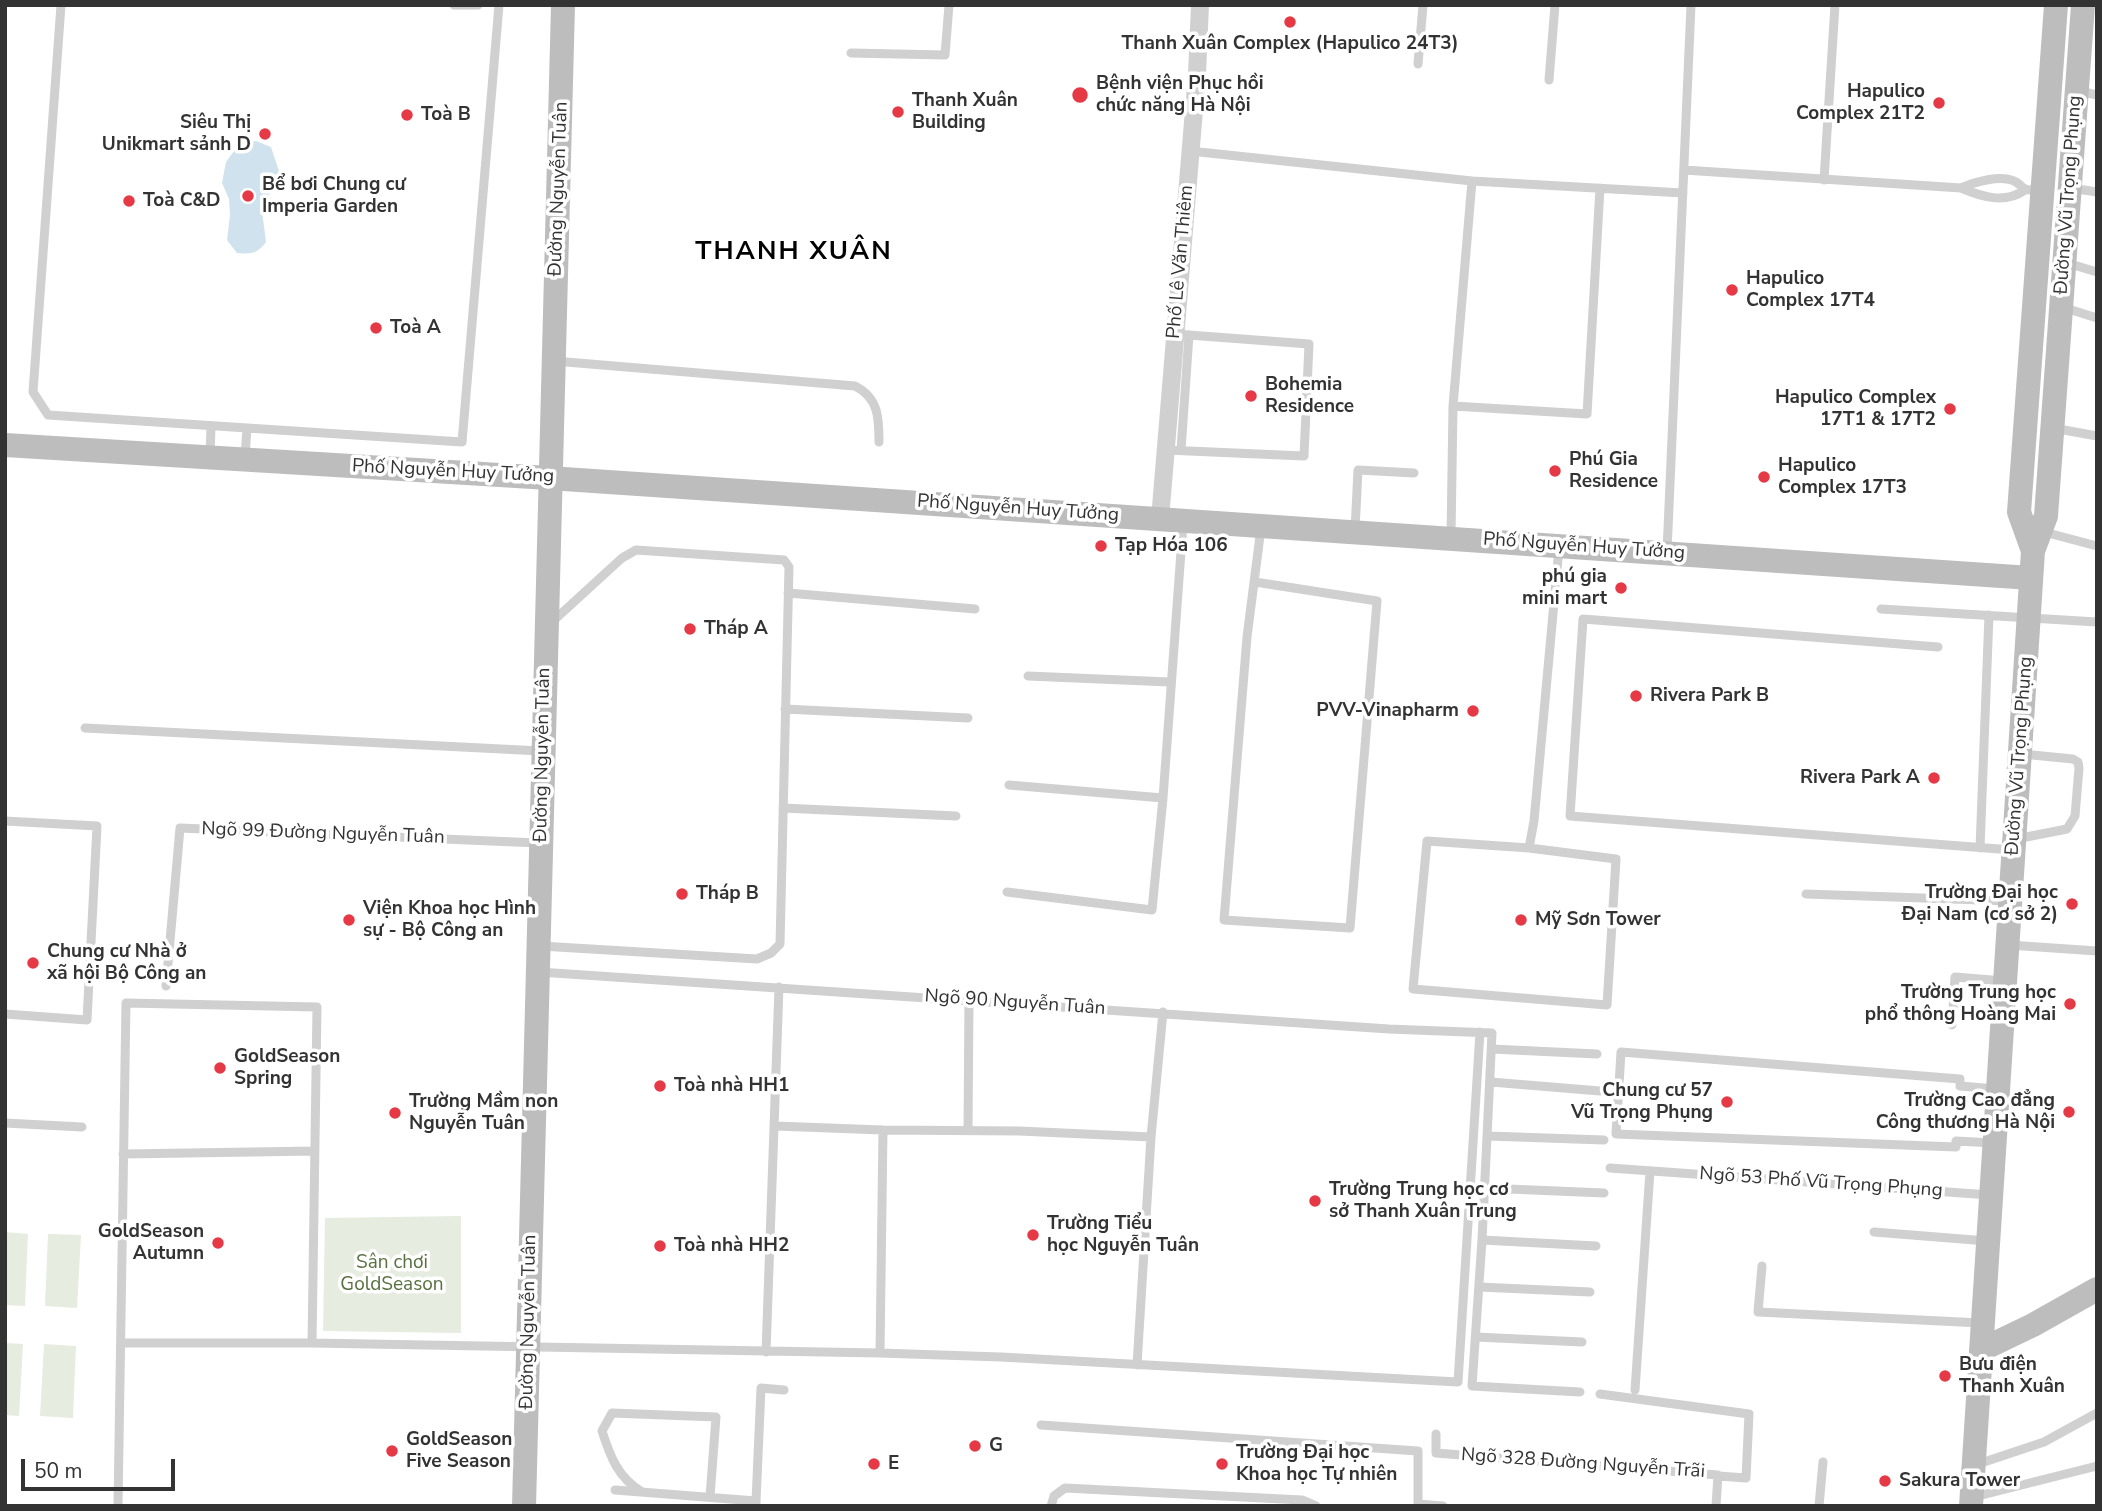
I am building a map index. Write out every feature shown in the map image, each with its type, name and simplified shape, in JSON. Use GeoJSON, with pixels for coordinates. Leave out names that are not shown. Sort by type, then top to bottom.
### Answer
{"type":"FeatureCollection","features":[{"type":"Feature","properties":{"kind":"street","name":"Đường Nguyễn Tuân"},"geometry":{"type":"LineString","coordinates":[[524,1506],[549,478],[562,95],[562,5]]}},
{"type":"Feature","properties":{"kind":"street","name":"Phố Lê Văn Thiêm"},"geometry":{"type":"LineString","coordinates":[[1172,520],[1173,450],[1200,5]]}},
{"type":"Feature","properties":{"kind":"street","name":"Đường Vũ Trọng Phụng"},"geometry":{"type":"LineString","coordinates":[[1972,1502],[2031,578],[2046,516],[2070,188],[2087,92],[2083,5]]}},
{"type":"Feature","properties":{"kind":"street","name":"Đường Vũ Trọng Phụng"},"geometry":{"type":"LineString","coordinates":[[2038,541],[2019,512],[2034,191],[2055,16]]}},
{"type":"Feature","properties":{"kind":"street"},"geometry":{"type":"LineString","coordinates":[[2055,16],[2085,32]]}},
{"type":"Feature","properties":{"kind":"street","name":"Phố Nguyễn Huy Tưởng"},"geometry":{"type":"LineString","coordinates":[[5,445],[549,478],[2031,578]]}},
{"type":"Feature","properties":{"kind":"street"},"geometry":{"type":"LineString","coordinates":[[1981,1350],[2097,1289]]}},
{"type":"Feature","properties":{"kind":"lane"},"geometry":{"type":"LineString","coordinates":[[61,5],[33,392],[48,415],[462,442],[499,5]]}},
{"type":"Feature","properties":{"kind":"lane"},"geometry":{"type":"LineString","coordinates":[[454,5],[478,5]]}},
{"type":"Feature","properties":{"kind":"lane"},"geometry":{"type":"LineString","coordinates":[[851,53],[945,55],[949,5]]}},
{"type":"Feature","properties":{"kind":"lane"},"geometry":{"type":"LineString","coordinates":[[1418,64],[1423,5]]}},
{"type":"Feature","properties":{"kind":"lane"},"geometry":{"type":"LineString","coordinates":[[1549,80],[1555,5]]}},
{"type":"Feature","properties":{"kind":"lane"},"geometry":{"type":"LineString","coordinates":[[1667,553],[1691,5]]}},
{"type":"Feature","properties":{"kind":"lane"},"geometry":{"type":"LineString","coordinates":[[1824,180],[1835,5]]}},
{"type":"Feature","properties":{"kind":"lane"},"geometry":{"type":"LineString","coordinates":[[1191,151],[1472,181],[1683,193]]}},
{"type":"Feature","properties":{"kind":"lane"},"geometry":{"type":"LineString","coordinates":[[1684,170],[1961,188],[1979,196],[1995,198],[2015,197],[2034,191]]}},
{"type":"Feature","properties":{"kind":"lane"},"geometry":{"type":"LineString","coordinates":[[1961,188],[1979,179],[2015,181],[2034,191]]}},
{"type":"Feature","properties":{"kind":"lane"},"geometry":{"type":"LineString","coordinates":[[1451,538],[1453,406],[1472,181]]}},
{"type":"Feature","properties":{"kind":"lane"},"geometry":{"type":"LineString","coordinates":[[1453,406],[1587,414],[1600,188]]}},
{"type":"Feature","properties":{"kind":"lane"},"geometry":{"type":"LineString","coordinates":[[2070,188],[2097,192]]}},
{"type":"Feature","properties":{"kind":"lane"},"geometry":{"type":"LineString","coordinates":[[2065,262],[2097,272]]}},
{"type":"Feature","properties":{"kind":"lane"},"geometry":{"type":"LineString","coordinates":[[2061,307],[2097,318]]}},
{"type":"Feature","properties":{"kind":"lane"},"geometry":{"type":"LineString","coordinates":[[1173,450],[1304,456],[1309,344],[1182,334]]}},
{"type":"Feature","properties":{"kind":"lane"},"geometry":{"type":"LineString","coordinates":[[553,361],[855,386],[873,401],[879,413],[878,442]]}},
{"type":"Feature","properties":{"kind":"lane"},"geometry":{"type":"LineString","coordinates":[[210,457],[211,426]]}},
{"type":"Feature","properties":{"kind":"lane"},"geometry":{"type":"LineString","coordinates":[[245,459],[247,428]]}},
{"type":"Feature","properties":{"kind":"lane"},"geometry":{"type":"LineString","coordinates":[[2052,428],[2097,436]]}},
{"type":"Feature","properties":{"kind":"lane"},"geometry":{"type":"LineString","coordinates":[[1354,532],[1358,470],[1415,473]]}},
{"type":"Feature","properties":{"kind":"lane"},"geometry":{"type":"LineString","coordinates":[[1007,892],[1152,911],[1163,799],[1170,682],[1172,520]]}},
{"type":"Feature","properties":{"kind":"lane"},"geometry":{"type":"LineString","coordinates":[[1255,582],[1377,601],[1350,928],[1224,920],[1247,637],[1261,526]]}},
{"type":"Feature","properties":{"kind":"lane"},"geometry":{"type":"LineString","coordinates":[[2038,541],[2097,545]]}},
{"type":"Feature","properties":{"kind":"lane"},"geometry":{"type":"LineString","coordinates":[[1529,848],[1534,821],[1559,546]]}},
{"type":"Feature","properties":{"kind":"lane"},"geometry":{"type":"LineString","coordinates":[[538,945],[757,959],[771,953],[780,944],[789,567],[784,560],[636,550],[622,558],[546,628]]}},
{"type":"Feature","properties":{"kind":"lane"},"geometry":{"type":"LineString","coordinates":[[788,593],[975,609]]}},
{"type":"Feature","properties":{"kind":"lane"},"geometry":{"type":"LineString","coordinates":[[1881,609],[2097,622]]}},
{"type":"Feature","properties":{"kind":"lane"},"geometry":{"type":"LineString","coordinates":[[1980,848],[1989,615]]}},
{"type":"Feature","properties":{"kind":"lane"},"geometry":{"type":"LineString","coordinates":[[1938,647],[1583,619],[1570,816],[1980,848],[2014,844],[2067,829],[2075,816],[2078,762],[2073,759],[2020,754]]}},
{"type":"Feature","properties":{"kind":"lane"},"geometry":{"type":"LineString","coordinates":[[1028,676],[1170,682]]}},
{"type":"Feature","properties":{"kind":"lane"},"geometry":{"type":"LineString","coordinates":[[785,709],[968,718]]}},
{"type":"Feature","properties":{"kind":"lane"},"geometry":{"type":"LineString","coordinates":[[85,728],[542,751]]}},
{"type":"Feature","properties":{"kind":"lane"},"geometry":{"type":"LineString","coordinates":[[1009,785],[1163,799]]}},
{"type":"Feature","properties":{"kind":"lane"},"geometry":{"type":"LineString","coordinates":[[783,808],[956,816]]}},
{"type":"Feature","properties":{"kind":"lane"},"geometry":{"type":"LineString","coordinates":[[5,821],[97,826],[87,1020],[5,1014]]}},
{"type":"Feature","properties":{"kind":"lane","name":"Ngõ 99 Đường Nguyễn Tuân"},"geometry":{"type":"LineString","coordinates":[[166,986],[180,828],[541,843]]}},
{"type":"Feature","properties":{"kind":"lane"},"geometry":{"type":"LineString","coordinates":[[1427,841],[1529,848],[1616,859],[1606,1005],[1413,989],[1427,841]]}},
{"type":"Feature","properties":{"kind":"lane"},"geometry":{"type":"LineString","coordinates":[[1806,894],[2010,901]]}},
{"type":"Feature","properties":{"kind":"lane"},"geometry":{"type":"LineString","coordinates":[[2008,945],[2097,951]]}},
{"type":"Feature","properties":{"kind":"lane","name":"Ngõ 90 Nguyễn Tuân"},"geometry":{"type":"LineString","coordinates":[[537,972],[1389,1029],[1480,1032],[1492,1033],[1492,1049]]}},
{"type":"Feature","properties":{"kind":"lane"},"geometry":{"type":"LineString","coordinates":[[1952,1025],[1955,977],[2006,981]]}},
{"type":"Feature","properties":{"kind":"lane"},"geometry":{"type":"LineString","coordinates":[[766,1352],[779,987]]}},
{"type":"Feature","properties":{"kind":"lane"},"geometry":{"type":"LineString","coordinates":[[968,1130],[969,999]]}},
{"type":"Feature","properties":{"kind":"lane"},"geometry":{"type":"LineString","coordinates":[[118,1506],[125,1003],[317,1007],[312,1343]]}},
{"type":"Feature","properties":{"kind":"lane"},"geometry":{"type":"LineString","coordinates":[[1137,1365],[1163,1012]]}},
{"type":"Feature","properties":{"kind":"lane"},"geometry":{"type":"LineString","coordinates":[[121,1343],[312,1343],[880,1353],[1458,1382],[1480,1032]]}},
{"type":"Feature","properties":{"kind":"lane"},"geometry":{"type":"LineString","coordinates":[[1580,1392],[1472,1386],[1492,1049],[1597,1054]]}},
{"type":"Feature","properties":{"kind":"lane"},"geometry":{"type":"LineString","coordinates":[[1995,1143],[1956,1141],[1956,1147],[1616,1134],[1620,1052],[1961,1079],[1960,1086],[1999,1089]]}},
{"type":"Feature","properties":{"kind":"lane"},"geometry":{"type":"LineString","coordinates":[[1491,1082],[1600,1091]]}},
{"type":"Feature","properties":{"kind":"lane"},"geometry":{"type":"LineString","coordinates":[[5,1123],[82,1127]]}},
{"type":"Feature","properties":{"kind":"lane"},"geometry":{"type":"LineString","coordinates":[[775,1126],[1152,1137]]}},
{"type":"Feature","properties":{"kind":"lane"},"geometry":{"type":"LineString","coordinates":[[880,1353],[883,1130]]}},
{"type":"Feature","properties":{"kind":"lane"},"geometry":{"type":"LineString","coordinates":[[1488,1136],[1604,1140]]}},
{"type":"Feature","properties":{"kind":"lane"},"geometry":{"type":"LineString","coordinates":[[123,1154],[315,1151]]}},
{"type":"Feature","properties":{"kind":"lane","name":"Ngõ 53 Phố Vũ Trọng Phụng"},"geometry":{"type":"LineString","coordinates":[[1610,1168],[1992,1195]]}},
{"type":"Feature","properties":{"kind":"lane"},"geometry":{"type":"LineString","coordinates":[[1635,1390],[1650,1171]]}},
{"type":"Feature","properties":{"kind":"lane"},"geometry":{"type":"LineString","coordinates":[[1485,1188],[1604,1193]]}},
{"type":"Feature","properties":{"kind":"lane"},"geometry":{"type":"LineString","coordinates":[[1874,1231],[1989,1241]]}},
{"type":"Feature","properties":{"kind":"lane"},"geometry":{"type":"LineString","coordinates":[[1482,1240],[1596,1246]]}},
{"type":"Feature","properties":{"kind":"lane"},"geometry":{"type":"LineString","coordinates":[[1762,1266],[1758,1312],[1983,1323]]}},
{"type":"Feature","properties":{"kind":"lane"},"geometry":{"type":"LineString","coordinates":[[1479,1287],[1590,1292]]}},
{"type":"Feature","properties":{"kind":"lane"},"geometry":{"type":"LineString","coordinates":[[1476,1337],[1582,1342]]}},
{"type":"Feature","properties":{"kind":"lane"},"geometry":{"type":"LineString","coordinates":[[615,1490],[710,1497],[756,1504],[761,1388],[784,1390]]}},
{"type":"Feature","properties":{"kind":"lane"},"geometry":{"type":"LineString","coordinates":[[1600,1394],[1749,1414],[1746,1478],[1718,1476]]}},
{"type":"Feature","properties":{"kind":"lane"},"geometry":{"type":"LineString","coordinates":[[642,1492],[628,1484],[611,1459],[602,1431],[612,1413],[716,1417],[710,1497]]}},
{"type":"Feature","properties":{"kind":"lane"},"geometry":{"type":"LineString","coordinates":[[1974,1465],[2045,1442],[2097,1413]]}},
{"type":"Feature","properties":{"kind":"lane"},"geometry":{"type":"LineString","coordinates":[[1041,1425],[1418,1451],[1418,1505],[1443,1506]]}},
{"type":"Feature","properties":{"kind":"lane","name":"Ngõ 328 Đường Nguyễn Trãi"},"geometry":{"type":"LineString","coordinates":[[1436,1434],[1436,1453],[1718,1476],[1716,1506]]}},
{"type":"Feature","properties":{"kind":"lane"},"geometry":{"type":"LineString","coordinates":[[1819,1506],[1823,1462]]}},
{"type":"Feature","properties":{"kind":"lane"},"geometry":{"type":"LineString","coordinates":[[1972,1502],[2097,1466]]}},
{"type":"Feature","properties":{"kind":"lane"},"geometry":{"type":"LineString","coordinates":[[1051,1506],[1054,1496],[1065,1488],[1302,1500],[1316,1506]]}},
{"type":"Feature","properties":{"kind":"green space","name":"Sân chơi GoldSeason"},"geometry":{"type":"Polygon","coordinates":[[[461,1216],[461,1333],[323,1331],[325,1218],[461,1216]]]}},
{"type":"Feature","properties":{"kind":"green space"},"geometry":{"type":"Polygon","coordinates":[[[5,1232],[28,1234],[25,1306],[5,1305],[5,1232]]]}},
{"type":"Feature","properties":{"kind":"green space"},"geometry":{"type":"Polygon","coordinates":[[[48,1234],[81,1235],[77,1308],[45,1306],[48,1234]]]}},
{"type":"Feature","properties":{"kind":"green space"},"geometry":{"type":"Polygon","coordinates":[[[5,1343],[23,1344],[19,1416],[5,1415],[5,1343]]]}},
{"type":"Feature","properties":{"kind":"green space"},"geometry":{"type":"Polygon","coordinates":[[[44,1344],[76,1346],[73,1418],[40,1416],[44,1344]]]}},
{"type":"Feature","properties":{"kind":"water","name":"Bể bơi Chung cư Imperia Garden"},"geometry":{"type":"Polygon","coordinates":[[[256,141],[271,147],[279,171],[262,211],[266,242],[253,252],[237,253],[227,240],[229,199],[222,183],[226,162],[240,143],[256,141]]]}},
{"type":"Feature","properties":{"kind":"place","name":"Thanh Xuân Complex (Hapulico 24T3)"},"geometry":{"type":"Point","coordinates":[1290,22]}},
{"type":"Feature","properties":{"kind":"place","name":"Bệnh viện Phục hồi chức năng Hà Nội"},"geometry":{"type":"Point","coordinates":[1080,95]}},
{"type":"Feature","properties":{"kind":"place","name":"Hapulico Complex 21T2"},"geometry":{"type":"Point","coordinates":[1939,103]}},
{"type":"Feature","properties":{"kind":"place","name":"Thanh Xuân Building"},"geometry":{"type":"Point","coordinates":[898,112]}},
{"type":"Feature","properties":{"kind":"place","name":"Toà B"},"geometry":{"type":"Point","coordinates":[407,115]}},
{"type":"Feature","properties":{"kind":"place","name":"Siêu Thị Unikmart sảnh D"},"geometry":{"type":"Point","coordinates":[265,134]}},
{"type":"Feature","properties":{"kind":"place","name":"Bể bơi Chung cư Imperia Garden"},"geometry":{"type":"Point","coordinates":[248,196]}},
{"type":"Feature","properties":{"kind":"place","name":"Toà C&D"},"geometry":{"type":"Point","coordinates":[129,201]}},
{"type":"Feature","properties":{"kind":"place","name":"Hapulico Complex 17T4"},"geometry":{"type":"Point","coordinates":[1732,290]}},
{"type":"Feature","properties":{"kind":"place","name":"Toà A"},"geometry":{"type":"Point","coordinates":[376,328]}},
{"type":"Feature","properties":{"kind":"place","name":"Bohemia Residence"},"geometry":{"type":"Point","coordinates":[1251,396]}},
{"type":"Feature","properties":{"kind":"place","name":"Hapulico Complex 17T1 & 17T2"},"geometry":{"type":"Point","coordinates":[1950,409]}},
{"type":"Feature","properties":{"kind":"place","name":"Phú Gia Residence"},"geometry":{"type":"Point","coordinates":[1555,471]}},
{"type":"Feature","properties":{"kind":"place","name":"Hapulico Complex 17T3"},"geometry":{"type":"Point","coordinates":[1764,477]}},
{"type":"Feature","properties":{"kind":"place","name":"Tạp Hóa 106"},"geometry":{"type":"Point","coordinates":[1101,546]}},
{"type":"Feature","properties":{"kind":"place","name":"phú gia mini mart"},"geometry":{"type":"Point","coordinates":[1621,588]}},
{"type":"Feature","properties":{"kind":"place","name":"Tháp A"},"geometry":{"type":"Point","coordinates":[690,629]}},
{"type":"Feature","properties":{"kind":"place","name":"Rivera Park B"},"geometry":{"type":"Point","coordinates":[1636,696]}},
{"type":"Feature","properties":{"kind":"place","name":"PVV-Vinapharm"},"geometry":{"type":"Point","coordinates":[1473,711]}},
{"type":"Feature","properties":{"kind":"place","name":"Rivera Park A"},"geometry":{"type":"Point","coordinates":[1934,778]}},
{"type":"Feature","properties":{"kind":"place","name":"Tháp B"},"geometry":{"type":"Point","coordinates":[682,894]}},
{"type":"Feature","properties":{"kind":"place","name":"Trường Đại học Đại Nam (cơ sở 2)"},"geometry":{"type":"Point","coordinates":[2072,904]}},
{"type":"Feature","properties":{"kind":"place","name":"Viện Khoa học Hình sự - Bộ Công an"},"geometry":{"type":"Point","coordinates":[349,920]}},
{"type":"Feature","properties":{"kind":"place","name":"Mỹ Sơn Tower"},"geometry":{"type":"Point","coordinates":[1521,920]}},
{"type":"Feature","properties":{"kind":"place","name":"Chung cư Nhà ở xã hội Bộ Công an"},"geometry":{"type":"Point","coordinates":[33,963]}},
{"type":"Feature","properties":{"kind":"place","name":"Trường Trung học phổ thông Hoàng Mai"},"geometry":{"type":"Point","coordinates":[2070,1004]}},
{"type":"Feature","properties":{"kind":"place","name":"GoldSeason Spring"},"geometry":{"type":"Point","coordinates":[220,1068]}},
{"type":"Feature","properties":{"kind":"place","name":"Toà nhà HH1"},"geometry":{"type":"Point","coordinates":[660,1086]}},
{"type":"Feature","properties":{"kind":"place","name":"Chung cư 57 Vũ Trọng Phụng"},"geometry":{"type":"Point","coordinates":[1727,1102]}},
{"type":"Feature","properties":{"kind":"place","name":"Trường Cao đẳng Công thương Hà Nội"},"geometry":{"type":"Point","coordinates":[2069,1112]}},
{"type":"Feature","properties":{"kind":"place","name":"Trường Mầm non Nguyễn Tuân"},"geometry":{"type":"Point","coordinates":[395,1113]}},
{"type":"Feature","properties":{"kind":"place","name":"Trường Trung học cơ sở Thanh Xuân Trung"},"geometry":{"type":"Point","coordinates":[1315,1201]}},
{"type":"Feature","properties":{"kind":"place","name":"Trường Tiểu học Nguyễn Tuân"},"geometry":{"type":"Point","coordinates":[1033,1235]}},
{"type":"Feature","properties":{"kind":"place","name":"GoldSeason Autumn"},"geometry":{"type":"Point","coordinates":[218,1243]}},
{"type":"Feature","properties":{"kind":"place","name":"Toà nhà HH2"},"geometry":{"type":"Point","coordinates":[660,1246]}},
{"type":"Feature","properties":{"kind":"place","name":"Bưu điện Thanh Xuân"},"geometry":{"type":"Point","coordinates":[1945,1376]}},
{"type":"Feature","properties":{"kind":"place","name":"G"},"geometry":{"type":"Point","coordinates":[975,1446]}},
{"type":"Feature","properties":{"kind":"place","name":"GoldSeason Five Season"},"geometry":{"type":"Point","coordinates":[392,1451]}},
{"type":"Feature","properties":{"kind":"place","name":"E"},"geometry":{"type":"Point","coordinates":[874,1464]}},
{"type":"Feature","properties":{"kind":"place","name":"Trường Đại học Khoa học Tự nhiên"},"geometry":{"type":"Point","coordinates":[1222,1464]}},
{"type":"Feature","properties":{"kind":"place","name":"Sakura Tower"},"geometry":{"type":"Point","coordinates":[1885,1481]}},
{"type":"Feature","properties":{"kind":"district","name":"THANH XUÂN"},"geometry":{"type":"Point","coordinates":[794,253]}}]}
